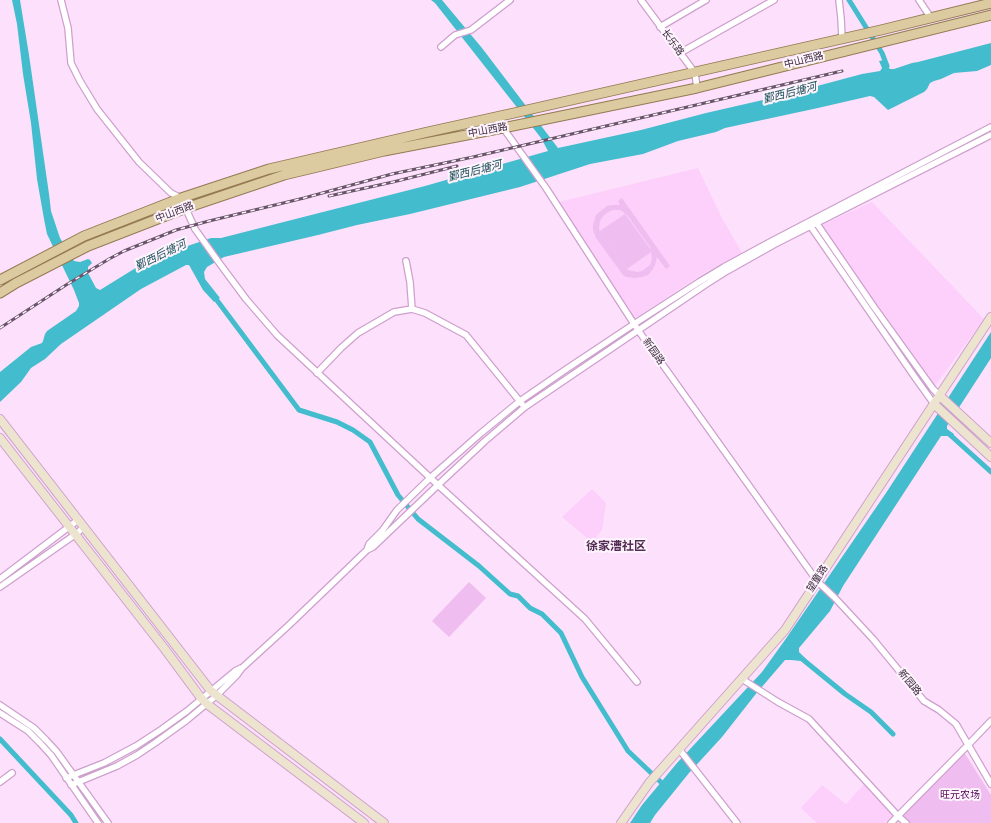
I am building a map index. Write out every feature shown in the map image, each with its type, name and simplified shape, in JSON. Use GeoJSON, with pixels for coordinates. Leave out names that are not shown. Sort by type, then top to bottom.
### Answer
{"type":"FeatureCollection","features":[{"type":"Feature","properties":{"kind":"main road","name":"中山西路"},"geometry":{"type":"LineString","coordinates":[[0,280],[84,236],[181,198],[269,169],[695,73],[990,4]]}},
{"type":"Feature","properties":{"kind":"main road","name":"中山西路"},"geometry":{"type":"LineString","coordinates":[[0,293],[16,283],[88,246],[186,208],[284,174],[384,151],[697,88],[991,15]]}},
{"type":"Feature","properties":{"kind":"street"},"geometry":{"type":"LineString","coordinates":[[62,0],[68,28],[71,63],[97,109],[139,162],[171,193],[181,198],[195,229],[246,298],[277,335],[430,478],[585,619],[636,682]]}},
{"type":"Feature","properties":{"kind":"street"},"geometry":{"type":"LineString","coordinates":[[441,47],[455,34],[471,30],[510,0]]}},
{"type":"Feature","properties":{"kind":"street","name":"长乐路"},"geometry":{"type":"LineString","coordinates":[[641,0],[695,73],[697,88]]}},
{"type":"Feature","properties":{"kind":"street"},"geometry":{"type":"LineString","coordinates":[[660,27],[706,0]]}},
{"type":"Feature","properties":{"kind":"street"},"geometry":{"type":"LineString","coordinates":[[680,53],[774,0]]}},
{"type":"Feature","properties":{"kind":"street"},"geometry":{"type":"LineString","coordinates":[[839,0],[842,39]]}},
{"type":"Feature","properties":{"kind":"street"},"geometry":{"type":"LineString","coordinates":[[919,0],[931,18]]}},
{"type":"Feature","properties":{"kind":"street","name":"新园路"},"geometry":{"type":"LineString","coordinates":[[496,118],[546,188],[638,330],[819,583],[873,639],[924,701],[939,710],[956,724],[991,784]]}},
{"type":"Feature","properties":{"kind":"street"},"geometry":{"type":"LineString","coordinates":[[66,778],[104,763],[136,746],[204,701],[237,675],[242,668],[367,550],[373,547],[485,441],[525,407],[727,271],[991,127]]}},
{"type":"Feature","properties":{"kind":"street"},"geometry":{"type":"LineString","coordinates":[[367,550],[369,544],[382,531],[397,510],[430,478],[481,433],[520,401],[634,324],[724,267],[991,135]]}},
{"type":"Feature","properties":{"kind":"street"},"geometry":{"type":"LineString","coordinates":[[813,223],[933,389],[991,442]]}},
{"type":"Feature","properties":{"kind":"street"},"geometry":{"type":"LineString","coordinates":[[813,223],[914,376],[937,407],[991,457]]}},
{"type":"Feature","properties":{"kind":"street"},"geometry":{"type":"LineString","coordinates":[[406,260],[410,282],[412,309]]}},
{"type":"Feature","properties":{"kind":"street"},"geometry":{"type":"LineString","coordinates":[[318,373],[341,348],[358,334],[394,312],[412,309],[425,313],[466,334],[525,407]]}},
{"type":"Feature","properties":{"kind":"street","name":"望童路"},"geometry":{"type":"LineString","coordinates":[[621,823],[650,783],[785,630],[819,583],[943,398],[991,317]]}},
{"type":"Feature","properties":{"kind":"street"},"geometry":{"type":"LineString","coordinates":[[0,419],[214,693],[384,823]]}},
{"type":"Feature","properties":{"kind":"street"},"geometry":{"type":"LineString","coordinates":[[0,438],[160,642],[204,701],[364,823]]}},
{"type":"Feature","properties":{"kind":"street"},"geometry":{"type":"LineString","coordinates":[[0,578],[78,520]]}},
{"type":"Feature","properties":{"kind":"street"},"geometry":{"type":"LineString","coordinates":[[0,587],[84,527]]}},
{"type":"Feature","properties":{"kind":"street"},"geometry":{"type":"LineString","coordinates":[[742,679],[809,720],[906,823]]}},
{"type":"Feature","properties":{"kind":"street"},"geometry":{"type":"LineString","coordinates":[[71,785],[117,766],[150,747],[187,720],[204,701]]}},
{"type":"Feature","properties":{"kind":"street"},"geometry":{"type":"LineString","coordinates":[[0,705],[34,728],[57,752],[108,823]]}},
{"type":"Feature","properties":{"kind":"street"},"geometry":{"type":"LineString","coordinates":[[0,713],[28,731],[40,743],[51,756],[98,823]]}},
{"type":"Feature","properties":{"kind":"street"},"geometry":{"type":"LineString","coordinates":[[891,823],[991,721]]}},
{"type":"Feature","properties":{"kind":"street"},"geometry":{"type":"LineString","coordinates":[[680,749],[737,823]]}},
{"type":"Feature","properties":{"kind":"street"},"geometry":{"type":"LineString","coordinates":[[0,782],[12,773]]}},
{"type":"Feature","properties":{"kind":"shaded area"},"geometry":{"type":"Polygon","coordinates":[[[698,168],[722,218],[742,253],[704,273],[634,319],[559,202],[698,168]]]}},
{"type":"Feature","properties":{"kind":"shaded area"},"geometry":{"type":"Polygon","coordinates":[[[872,202],[984,319],[935,386],[819,226],[872,202]]]}},
{"type":"Feature","properties":{"kind":"shaded area"},"geometry":{"type":"Polygon","coordinates":[[[592,489],[606,503],[602,530],[592,542],[562,517],[592,489]]]}},
{"type":"Feature","properties":{"kind":"shaded area"},"geometry":{"type":"Polygon","coordinates":[[[865,783],[893,815],[885,823],[817,823],[801,808],[822,785],[846,804],[865,783]]]}},
{"type":"Feature","properties":{"kind":"green space"},"geometry":{"type":"Polygon","coordinates":[[[622,198],[670,266],[666,269],[657,257],[653,269],[648,275],[635,278],[626,277],[623,275],[596,238],[593,230],[596,215],[607,206],[620,205],[618,201],[622,198]],[[613,210],[603,216],[600,221],[600,231],[625,214],[651,250],[627,215],[620,210],[613,210]],[[651,252],[627,269],[637,272],[642,271],[650,265],[652,259],[651,252]]]}},
{"type":"Feature","properties":{"kind":"green space"},"geometry":{"type":"Polygon","coordinates":[[[469,582],[486,598],[449,637],[432,621],[469,582]]]}},
{"type":"Feature","properties":{"kind":"green space","name":"旺元农场"},"geometry":{"type":"Polygon","coordinates":[[[964,752],[991,795],[991,823],[908,823],[900,816],[964,752]]]}},
{"type":"Feature","properties":{"kind":"water","name":"鄞西后塘河"},"geometry":{"type":"Polygon","coordinates":[[[12,0],[20,0],[51,211],[60,238],[74,261],[80,262],[88,259],[92,263],[88,267],[88,273],[96,288],[100,290],[134,269],[164,254],[211,238],[221,238],[425,186],[548,151],[541,138],[435,3],[431,0],[442,0],[482,48],[558,148],[641,130],[862,74],[880,71],[882,68],[879,61],[885,60],[890,69],[894,69],[991,43],[991,65],[977,71],[954,73],[934,81],[930,83],[924,92],[888,110],[874,97],[870,96],[725,128],[716,132],[678,141],[643,154],[590,164],[520,187],[224,257],[207,267],[204,272],[205,279],[220,298],[214,302],[203,290],[189,265],[186,265],[141,289],[61,344],[45,359],[31,368],[21,382],[0,402],[0,372],[31,347],[42,343],[47,331],[76,311],[79,306],[74,290],[47,234],[37,179],[31,123],[17,24],[12,0]]]}},
{"type":"Feature","properties":{"kind":"water"},"geometry":{"type":"Polygon","coordinates":[[[991,332],[991,358],[947,426],[947,429],[954,434],[952,439],[948,436],[941,436],[843,586],[830,611],[799,648],[799,652],[807,660],[804,663],[801,661],[785,660],[722,737],[689,773],[650,823],[630,823],[642,805],[677,763],[762,672],[886,493],[991,332]]]}},
{"type":"Feature","properties":{"kind":"waterway"},"geometry":{"type":"LineString","coordinates":[[849,0],[882,53],[887,66]]}},
{"type":"Feature","properties":{"kind":"waterway"},"geometry":{"type":"LineString","coordinates":[[213,295],[299,410],[337,422],[353,430],[370,442],[398,495],[418,519],[479,566],[510,594],[518,596],[530,608],[542,614],[561,633],[582,677],[628,751],[666,787]]}},
{"type":"Feature","properties":{"kind":"waterway"},"geometry":{"type":"LineString","coordinates":[[948,433],[991,472]]}},
{"type":"Feature","properties":{"kind":"waterway"},"geometry":{"type":"LineString","coordinates":[[801,658],[845,694],[871,712],[893,734]]}},
{"type":"Feature","properties":{"kind":"waterway"},"geometry":{"type":"LineString","coordinates":[[0,739],[71,815],[76,823]]}},
{"type":"Feature","properties":{"kind":"railway"},"geometry":{"type":"LineString","coordinates":[[0,328],[109,259],[124,251],[176,230],[392,174],[473,157],[842,71]]}},
{"type":"Feature","properties":{"kind":"railway"},"geometry":{"type":"LineString","coordinates":[[329,196],[457,166]]}},
{"type":"Feature","properties":{"kind":"district","name":"徐家漕社区"},"geometry":{"type":"Point","coordinates":[616,547]}}]}
